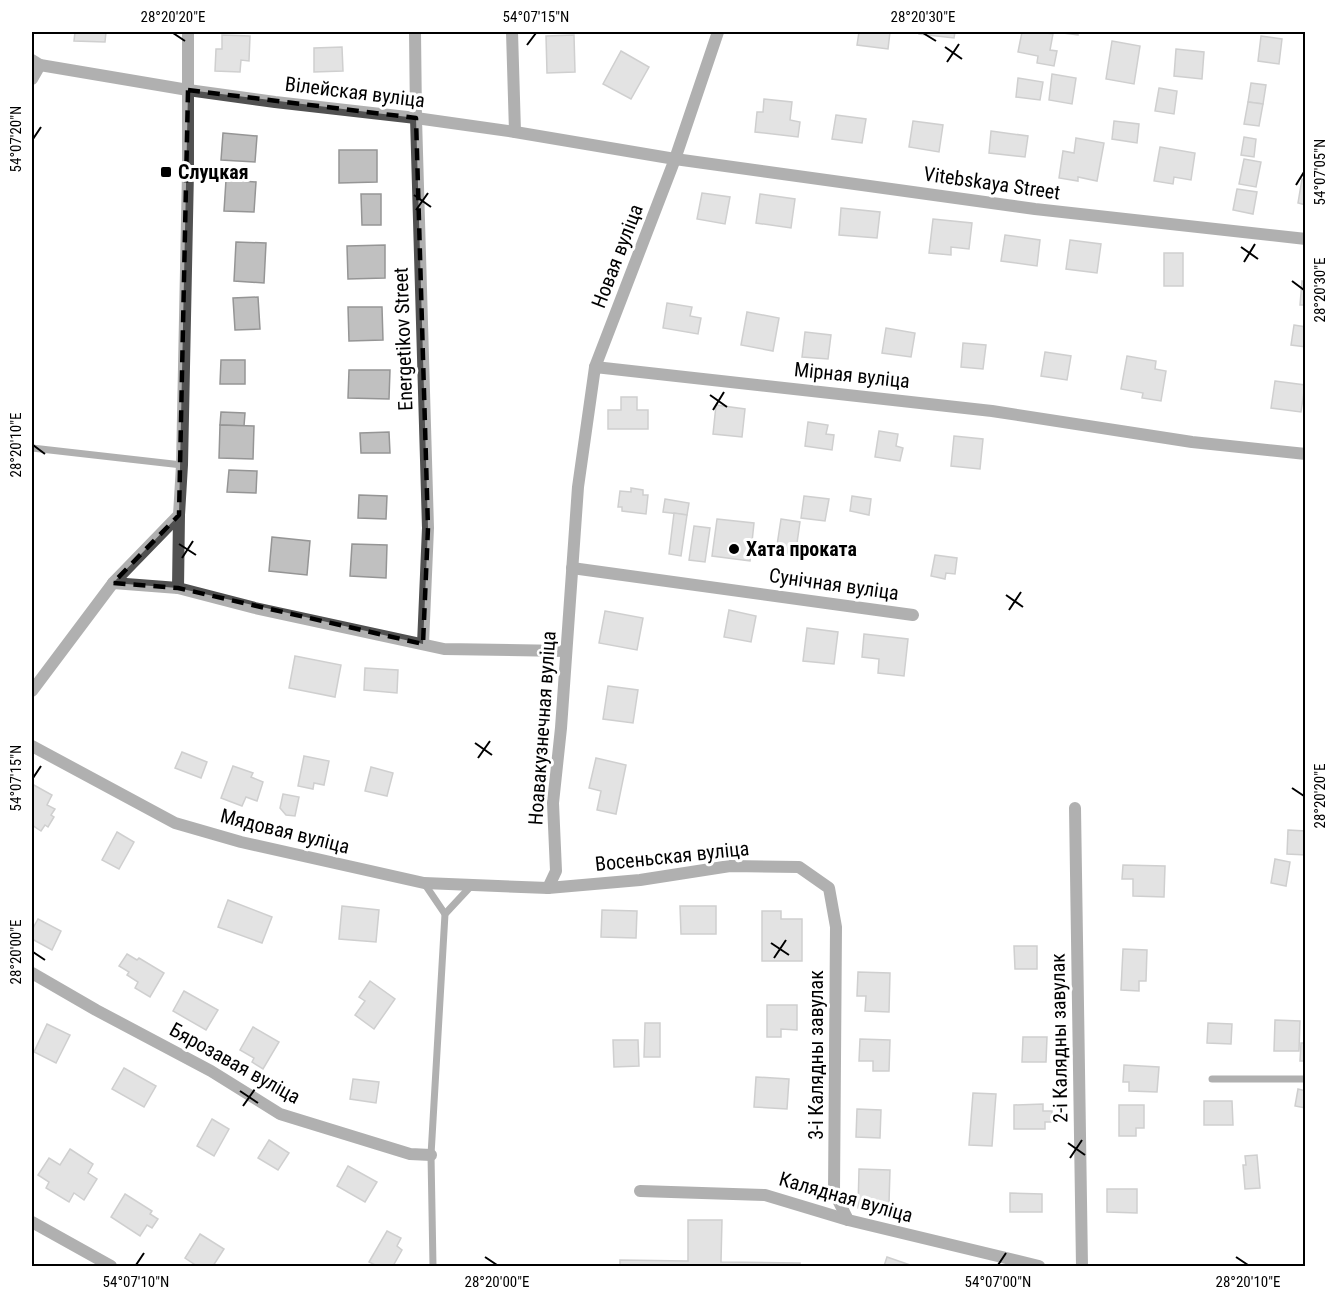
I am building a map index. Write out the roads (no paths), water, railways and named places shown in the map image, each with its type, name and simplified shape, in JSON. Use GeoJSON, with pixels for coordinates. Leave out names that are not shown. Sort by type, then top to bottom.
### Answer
{"type":"FeatureCollection","features":[{"type":"Feature","properties":{"kind":"street"},"geometry":{"type":"LineString","coordinates":[[178,588],[188,171],[188,32]]}},
{"type":"Feature","properties":{"kind":"street","name":"Energetikov Street"},"geometry":{"type":"LineString","coordinates":[[415,32],[428,528],[423,645]]}},
{"type":"Feature","properties":{"kind":"street"},"geometry":{"type":"LineString","coordinates":[[512,32],[515,132]]}},
{"type":"Feature","properties":{"kind":"street","name":"Новая вуліца"},"geometry":{"type":"LineString","coordinates":[[595,367],[675,159],[718,32]]}},
{"type":"Feature","properties":{"kind":"street"},"geometry":{"type":"LineString","coordinates":[[32,79],[36,62]]}},
{"type":"Feature","properties":{"kind":"street","name":"Вілейская вуліца"},"geometry":{"type":"LineString","coordinates":[[36,62],[188,90],[515,132],[675,159]]}},
{"type":"Feature","properties":{"kind":"street","name":"Vitebskaya Street"},"geometry":{"type":"LineString","coordinates":[[675,159],[1035,209],[1305,239]]}},
{"type":"Feature","properties":{"kind":"street"},"geometry":{"type":"LineString","coordinates":[[572,568],[578,487],[595,367]]}},
{"type":"Feature","properties":{"kind":"street","name":"Мірная вуліца"},"geometry":{"type":"LineString","coordinates":[[595,367],[992,411],[1192,442],[1305,454]]}},
{"type":"Feature","properties":{"kind":"street"},"geometry":{"type":"LineString","coordinates":[[32,691],[113,583],[179,515]]}},
{"type":"Feature","properties":{"kind":"street","name":"Сунічная вуліца"},"geometry":{"type":"LineString","coordinates":[[572,568],[913,615]]}},
{"type":"Feature","properties":{"kind":"street","name":"Ноавакузнечная вуліца"},"geometry":{"type":"LineString","coordinates":[[548,888],[556,871],[553,803],[561,728],[572,568]]}},
{"type":"Feature","properties":{"kind":"street"},"geometry":{"type":"LineString","coordinates":[[113,583],[178,588],[255,608],[444,649],[566,651]]}},
{"type":"Feature","properties":{"kind":"street","name":"Мядовая вуліца"},"geometry":{"type":"LineString","coordinates":[[32,746],[176,823],[241,842],[424,884],[548,888]]}},
{"type":"Feature","properties":{"kind":"street","name":"2-і Калядны завулак"},"geometry":{"type":"LineString","coordinates":[[1075,808],[1082,1266]]}},
{"type":"Feature","properties":{"kind":"street","name":"Восеньская вуліца"},"geometry":{"type":"LineString","coordinates":[[548,888],[640,880],[730,866],[799,867],[829,888]]}},
{"type":"Feature","properties":{"kind":"street","name":"3-і Калядны завулак"},"geometry":{"type":"LineString","coordinates":[[829,888],[836,927],[834,1191],[848,1220]]}},
{"type":"Feature","properties":{"kind":"street","name":"Бярозавая вуліца"},"geometry":{"type":"LineString","coordinates":[[32,973],[211,1071],[280,1114],[410,1154],[431,1155]]}},
{"type":"Feature","properties":{"kind":"street","name":"Калядная вуліца"},"geometry":{"type":"LineString","coordinates":[[640,1191],[765,1195],[848,1220],[1039,1266]]}},
{"type":"Feature","properties":{"kind":"street"},"geometry":{"type":"LineString","coordinates":[[32,1222],[111,1266]]}},
{"type":"Feature","properties":{"kind":"lane"},"geometry":{"type":"LineString","coordinates":[[32,448],[182,465]]}},
{"type":"Feature","properties":{"kind":"lane"},"geometry":{"type":"LineString","coordinates":[[424,884],[445,914],[431,1155],[433,1266]]}},
{"type":"Feature","properties":{"kind":"lane"},"geometry":{"type":"LineString","coordinates":[[445,914],[472,885]]}},
{"type":"Feature","properties":{"kind":"lane"},"geometry":{"type":"LineString","coordinates":[[1212,1079],[1305,1079]]}},
{"type":"Feature","properties":{"kind":"place","name":"Слуцкая"},"geometry":{"type":"Point","coordinates":[166,172]}},
{"type":"Feature","properties":{"kind":"place","name":"Хата проката"},"geometry":{"type":"Point","coordinates":[734,549]}}]}
